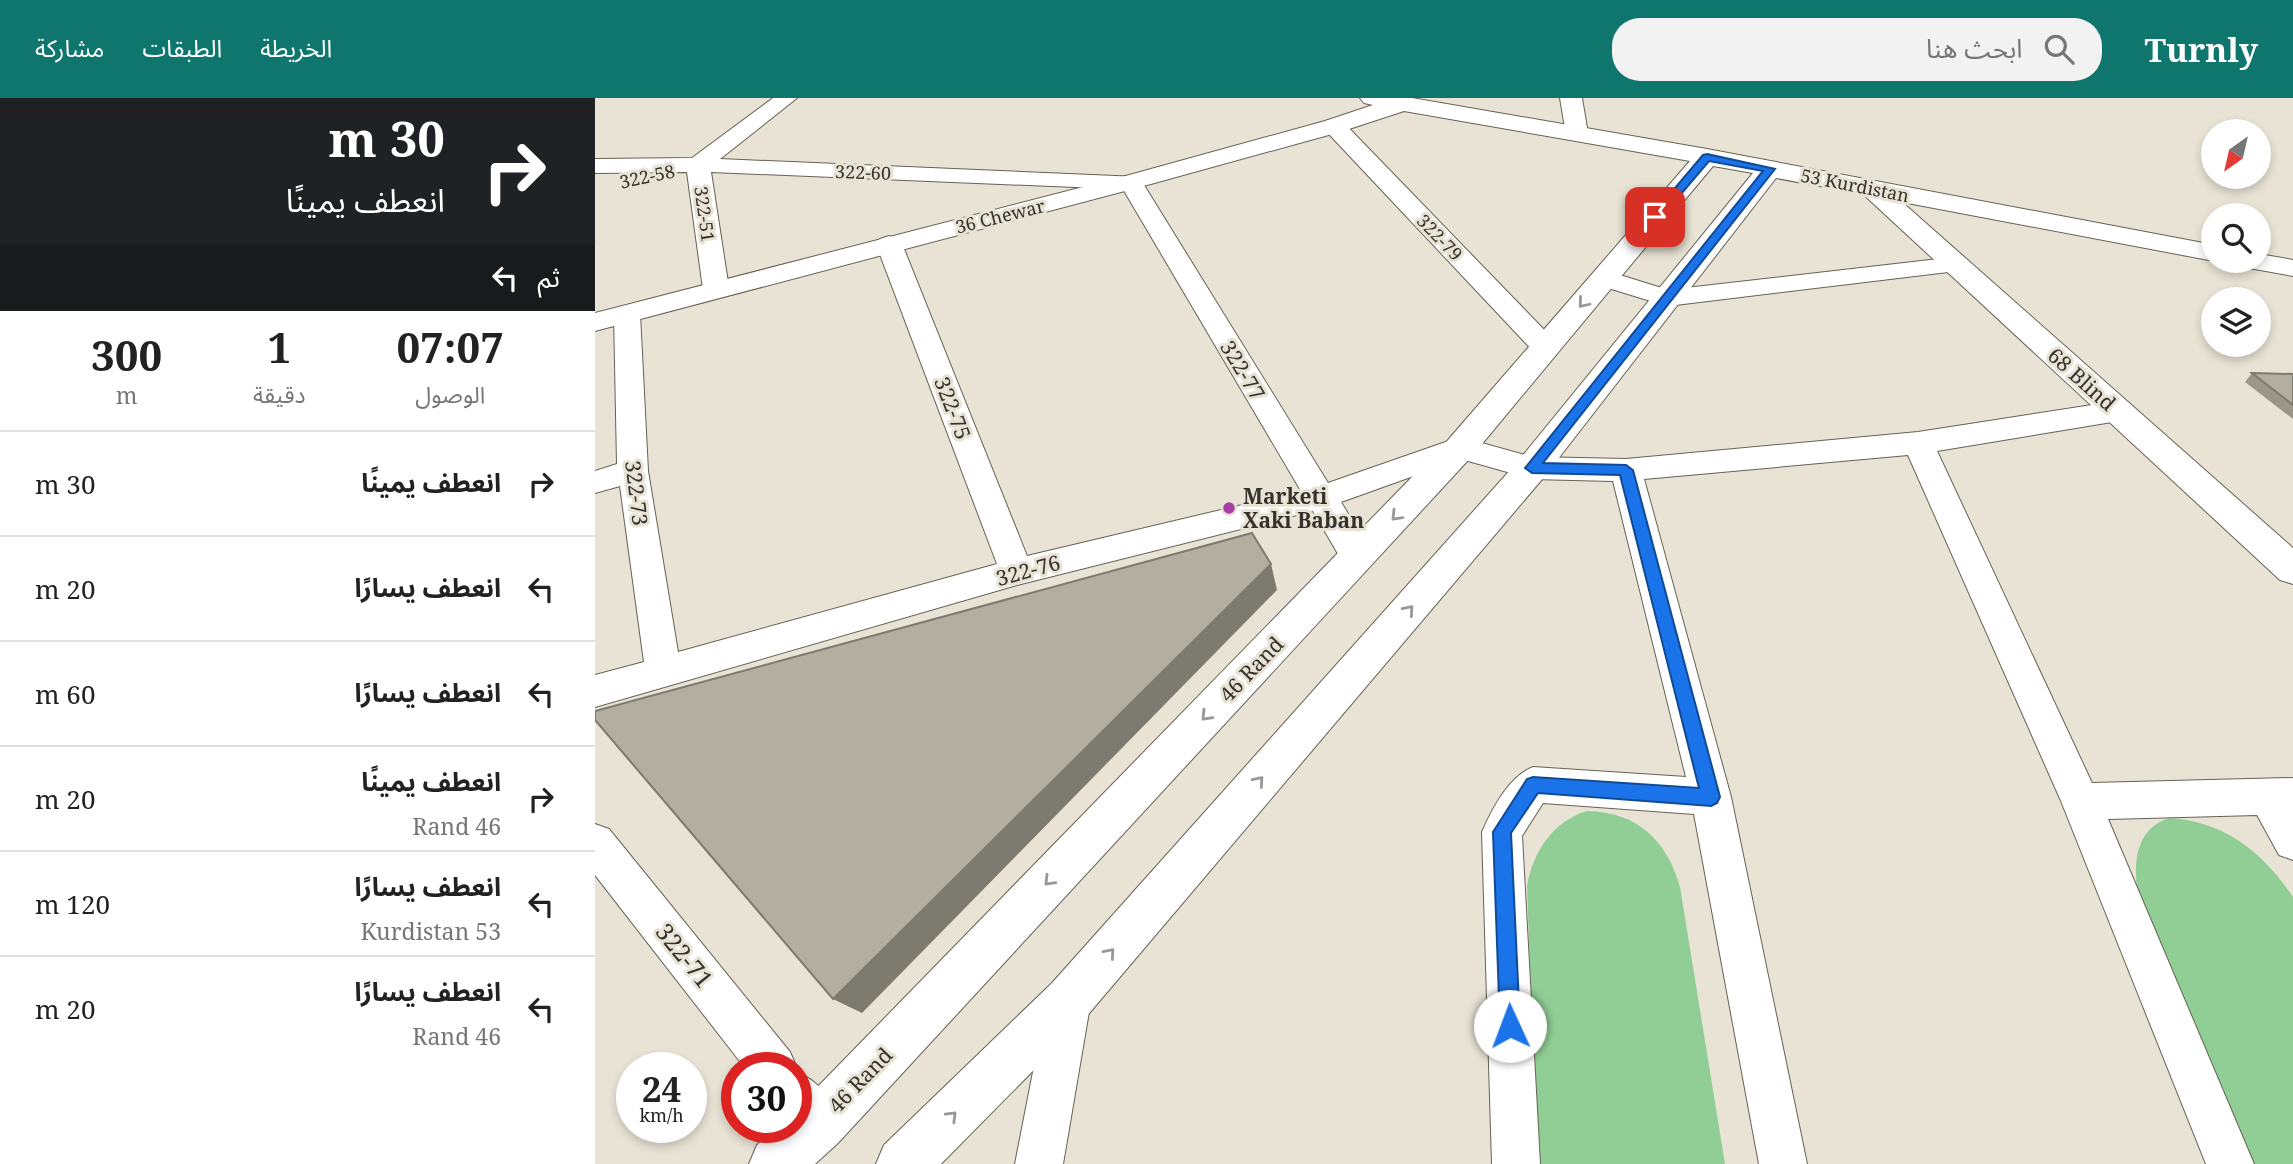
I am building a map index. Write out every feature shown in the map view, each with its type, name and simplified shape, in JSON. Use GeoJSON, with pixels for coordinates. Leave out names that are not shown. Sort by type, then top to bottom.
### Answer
{"type":"FeatureCollection","features":[{"type":"Feature","properties":{"kind":"main road","name":"53 Kurdistan"},"geometry":{"type":"LineString","coordinates":[[1372,98],[1707,157],[2201,251]]}},
{"type":"Feature","properties":{"kind":"main road","name":"36 Chewar"},"geometry":{"type":"LineString","coordinates":[[595,322],[1131,182],[1334,126],[1403,103]]}},
{"type":"Feature","properties":{"kind":"main road","name":"46 Rand"},"geometry":{"type":"LineString","coordinates":[[812,1105],[1357,557],[1460,448],[1707,157]]}},
{"type":"Feature","properties":{"kind":"main road"},"geometry":{"type":"LineString","coordinates":[[903,1164],[1069,1000],[1532,468],[1770,169]]}},
{"type":"Feature","properties":{"kind":"main road","name":"68 Blind"},"geometry":{"type":"LineString","coordinates":[[1871,188],[2293,570]]}},
{"type":"Feature","properties":{"kind":"main road"},"geometry":{"type":"LineString","coordinates":[[2271,264],[2293,268]]}},
{"type":"Feature","properties":{"kind":"main road","name":"46 Rand"},"geometry":{"type":"LineString","coordinates":[[776,1164],[788,1143]]}},
{"type":"Feature","properties":{"kind":"street","name":"322-51"},"geometry":{"type":"LineString","coordinates":[[716,289],[698,165],[786,98]]}},
{"type":"Feature","properties":{"kind":"street"},"geometry":{"type":"LineString","coordinates":[[1571,98],[1577,134]]}},
{"type":"Feature","properties":{"kind":"street","name":"322-79"},"geometry":{"type":"LineString","coordinates":[[1334,126],[1545,347]]}},
{"type":"Feature","properties":{"kind":"street","name":"322-60"},"geometry":{"type":"LineString","coordinates":[[595,166],[698,165],[1131,182]]}},
{"type":"Feature","properties":{"kind":"street","name":"322-58"},"geometry":{"type":"LineString","coordinates":[[595,187],[698,165]]}},
{"type":"Feature","properties":{"kind":"street","name":"322-77"},"geometry":{"type":"LineString","coordinates":[[1131,182],[1357,557]]}},
{"type":"Feature","properties":{"kind":"street","name":"322-75"},"geometry":{"type":"LineString","coordinates":[[889,244],[1017,572]]}},
{"type":"Feature","properties":{"kind":"street"},"geometry":{"type":"LineString","coordinates":[[1604,278],[1667,298],[1957,265]]}},
{"type":"Feature","properties":{"kind":"street","name":"322-73"},"geometry":{"type":"LineString","coordinates":[[627,314],[633,471],[663,671]]}},
{"type":"Feature","properties":{"kind":"street"},"geometry":{"type":"LineString","coordinates":[[1460,448],[1532,468],[1626,470],[1918,443],[2118,411]]}},
{"type":"Feature","properties":{"kind":"street"},"geometry":{"type":"LineString","coordinates":[[1918,443],[2081,802],[2230,1164]]}},
{"type":"Feature","properties":{"kind":"street","name":"322-76"},"geometry":{"type":"LineString","coordinates":[[595,691],[1017,572],[1319,498],[1460,448]]}},
{"type":"Feature","properties":{"kind":"street"},"geometry":{"type":"LineString","coordinates":[[1626,470],[1711,797],[1783,1164]]}},
{"type":"Feature","properties":{"kind":"street"},"geometry":{"type":"LineString","coordinates":[[595,482],[633,471]]}},
{"type":"Feature","properties":{"kind":"street"},"geometry":{"type":"LineString","coordinates":[[1516,1164],[1502,832],[1533,785],[1711,797]]}},
{"type":"Feature","properties":{"kind":"street"},"geometry":{"type":"LineString","coordinates":[[2081,802],[2281,796],[2293,841]]}},
{"type":"Feature","properties":{"kind":"street","name":"322-71"},"geometry":{"type":"LineString","coordinates":[[595,844],[761,1052]]}},
{"type":"Feature","properties":{"kind":"street"},"geometry":{"type":"LineString","coordinates":[[1039,1164],[1069,1000]]}},
{"type":"Feature","properties":{"kind":"green space"},"geometry":{"type":"Polygon","coordinates":[[[1587,811],[1621,817],[1635,823],[1658,843],[1674,870],[1680,887],[1725,1164],[1537,1164],[1527,886],[1534,861],[1546,840],[1564,822],[1587,811]]]}},
{"type":"Feature","properties":{"kind":"green space"},"geometry":{"type":"Polygon","coordinates":[[[2169,818],[2208,825],[2241,842],[2256,853],[2293,897],[2293,1164],[2249,1164],[2138,894],[2137,860],[2143,839],[2149,830],[2169,818]]]}},
{"type":"Feature","properties":{"kind":"building"},"geometry":{"type":"Polygon","coordinates":[[[2252,373],[2293,374],[2293,405],[2252,373]]]}},
{"type":"Feature","properties":{"kind":"building"},"geometry":{"type":"Polygon","coordinates":[[[1252,533],[1271,564],[833,999],[595,720],[595,711],[1252,533]]]}},
{"type":"Feature","properties":{"kind":"place","name":"Marketi Xaki Baban"},"geometry":{"type":"Point","coordinates":[1229,508]}},
{"type":"Feature","properties":{"kind":"route"},"geometry":{"type":"LineString","coordinates":[[1510,1026],[1502,832],[1533,785],[1711,797],[1626,470],[1532,468],[1770,169],[1707,157],[1655,217]]}}]}
